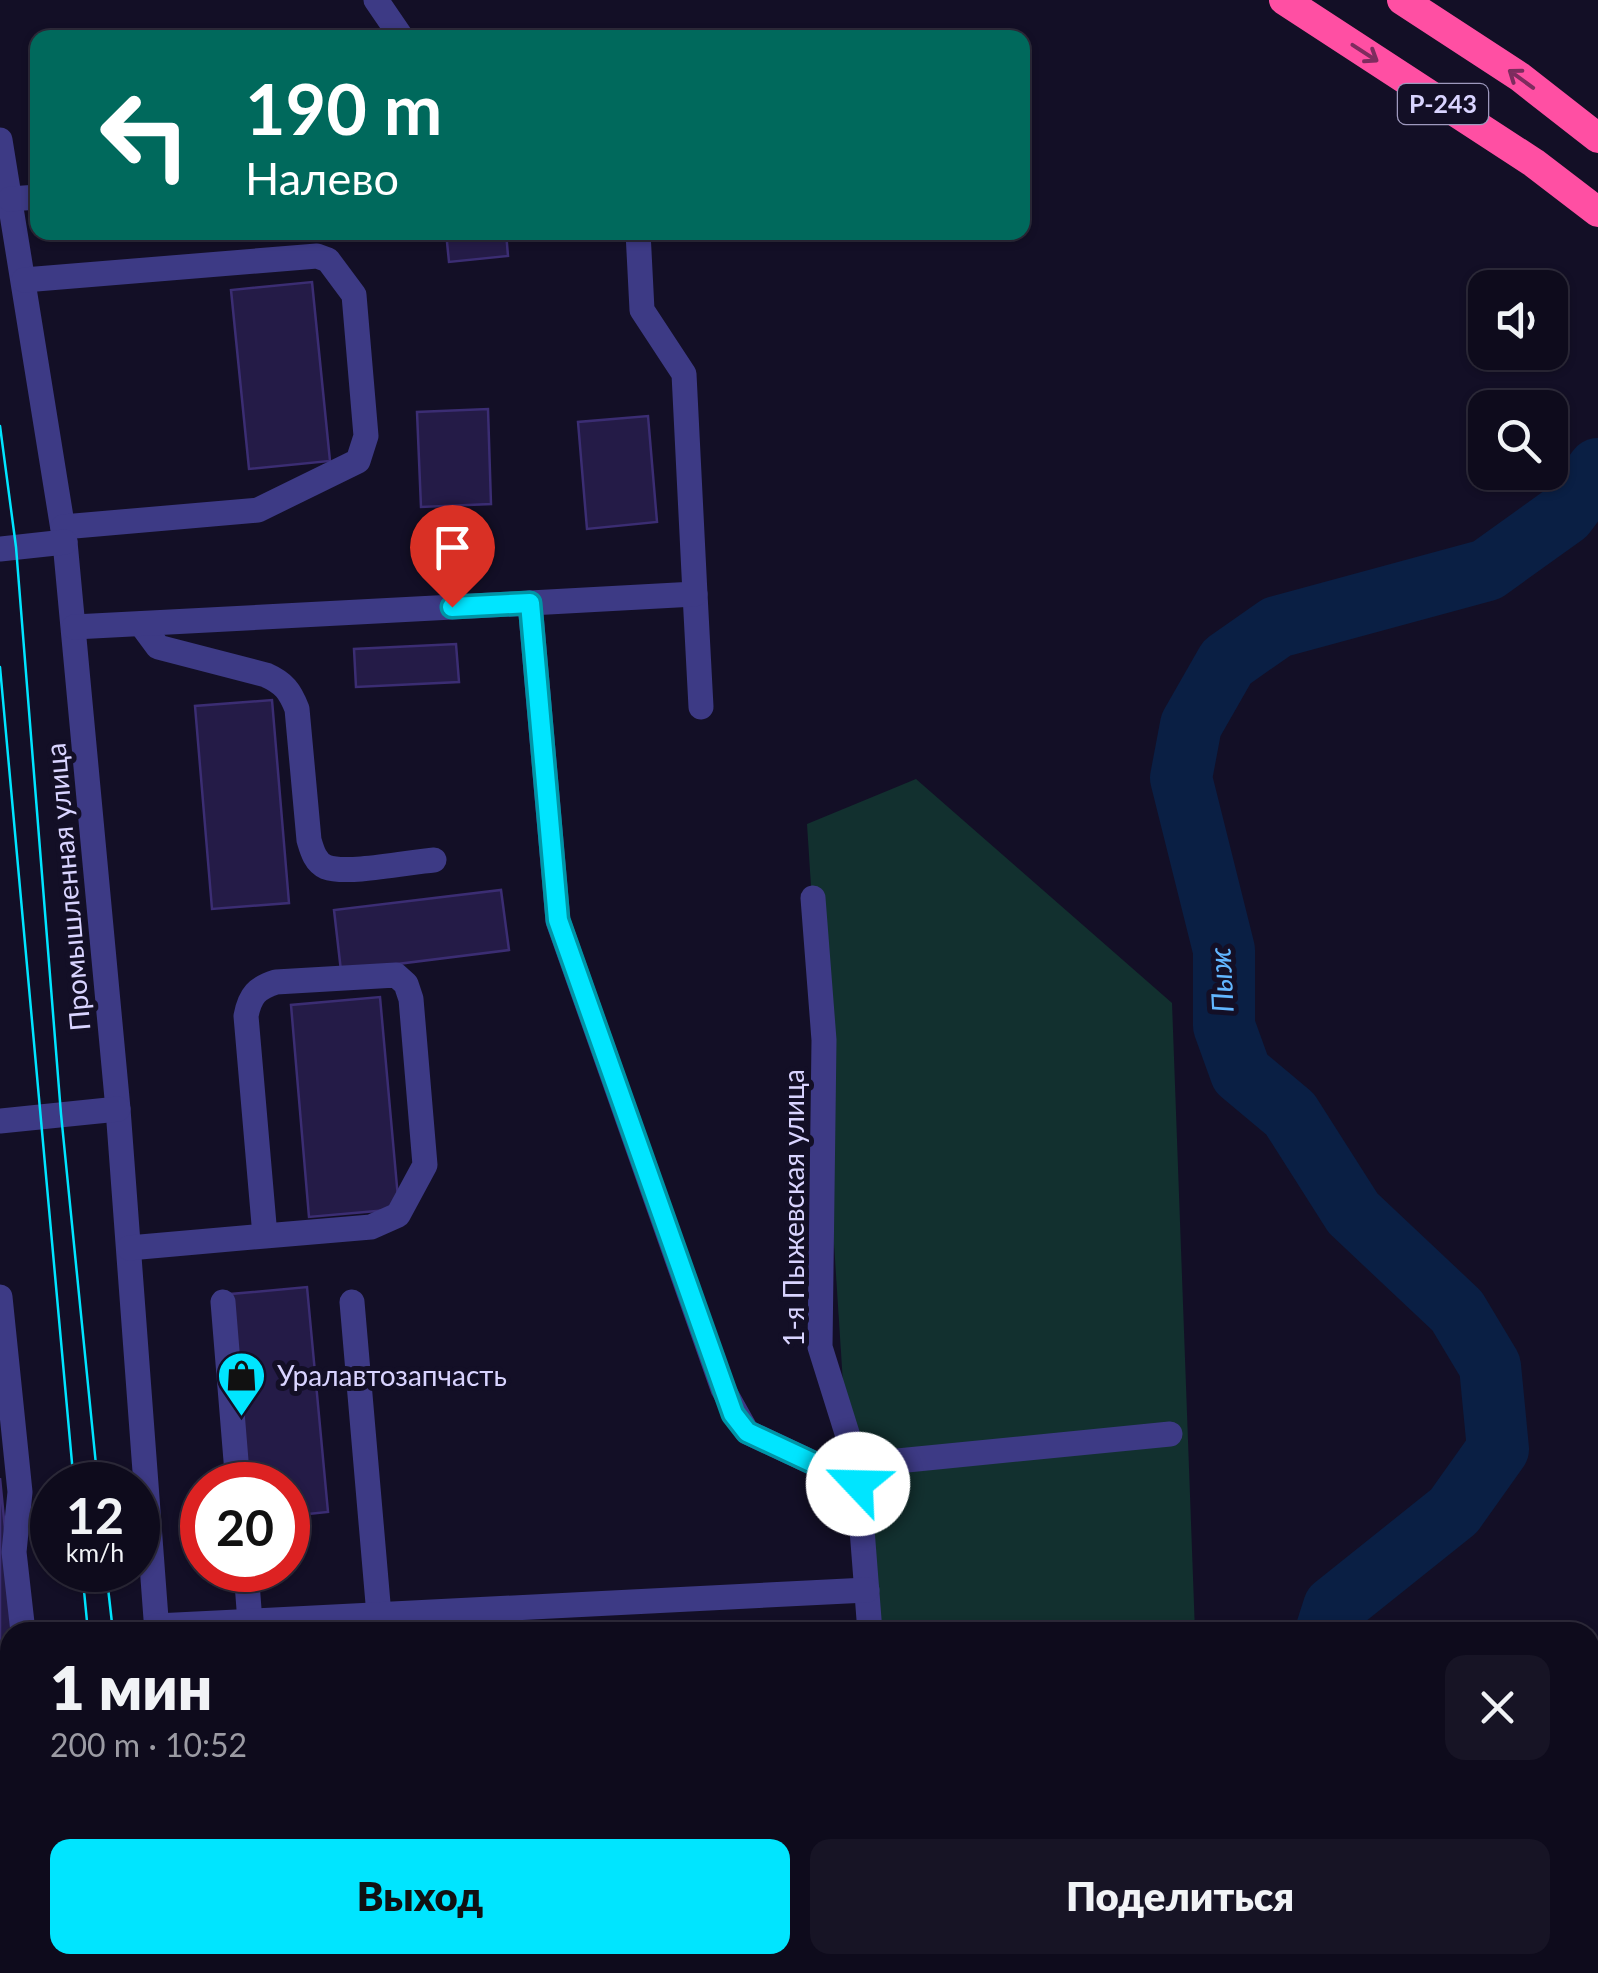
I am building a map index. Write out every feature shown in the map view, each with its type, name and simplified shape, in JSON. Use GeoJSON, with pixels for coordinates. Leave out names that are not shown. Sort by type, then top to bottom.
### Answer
{"type":"FeatureCollection","features":[{"type":"Feature","properties":{"kind":"highway","name":"Р-243"},"geometry":{"type":"LineString","coordinates":[[1284,0],[1534,164],[1598,212]]}},
{"type":"Feature","properties":{"kind":"highway","name":"Р-243"},"geometry":{"type":"LineString","coordinates":[[1402,0],[1520,77],[1598,138]]}},
{"type":"Feature","properties":{"kind":"street"},"geometry":{"type":"LineString","coordinates":[[376,0],[397,30]]}},
{"type":"Feature","properties":{"kind":"street","name":"Промышленная улица"},"geometry":{"type":"LineString","coordinates":[[0,140],[64,535],[74,627],[118,1109],[155,1622]]}},
{"type":"Feature","properties":{"kind":"street"},"geometry":{"type":"LineString","coordinates":[[10,199],[30,198]]}},
{"type":"Feature","properties":{"kind":"street"},"geometry":{"type":"LineString","coordinates":[[638,240],[642,310],[684,374],[701,707]]}},
{"type":"Feature","properties":{"kind":"street"},"geometry":{"type":"LineString","coordinates":[[0,549],[64,535],[258,510],[340,474],[358,461],[366,436],[354,295],[328,260],[317,256],[24,280]]}},
{"type":"Feature","properties":{"kind":"street"},"geometry":{"type":"LineString","coordinates":[[74,627],[695,594]]}},
{"type":"Feature","properties":{"kind":"street"},"geometry":{"type":"LineString","coordinates":[[530,603],[558,920],[722,1389],[747,1432],[858,1475],[1170,1434]]}},
{"type":"Feature","properties":{"kind":"street"},"geometry":{"type":"LineString","coordinates":[[141,624],[158,647],[266,675],[282,682],[291,693],[297,709],[309,840],[315,858],[327,867],[343,868],[434,860]]}},
{"type":"Feature","properties":{"kind":"street","name":"1-я Пыжевская улица"},"geometry":{"type":"LineString","coordinates":[[813,898],[824,1040],[820,1347],[858,1475],[869,1622]]}},
{"type":"Feature","properties":{"kind":"street"},"geometry":{"type":"LineString","coordinates":[[129,1248],[265,1236],[371,1226],[388,1222],[407,1202],[425,1165],[411,999],[406,984],[396,974],[276,982],[260,987],[249,999],[246,1016],[265,1236]]}},
{"type":"Feature","properties":{"kind":"street"},"geometry":{"type":"LineString","coordinates":[[0,1120],[118,1109]]}},
{"type":"Feature","properties":{"kind":"street"},"geometry":{"type":"LineString","coordinates":[[0,1297],[7,1433],[20,1492],[14,1552],[22,1622]]}},
{"type":"Feature","properties":{"kind":"street"},"geometry":{"type":"LineString","coordinates":[[223,1302],[236,1462]]}},
{"type":"Feature","properties":{"kind":"street"},"geometry":{"type":"LineString","coordinates":[[352,1302],[379,1615]]}},
{"type":"Feature","properties":{"kind":"street"},"geometry":{"type":"LineString","coordinates":[[248,1592],[250,1622],[867,1590]]}},
{"type":"Feature","properties":{"kind":"green space"},"geometry":{"type":"Polygon","coordinates":[[[916,779],[1172,1003],[1195,1622],[858,1622],[807,824],[916,779]]]}},
{"type":"Feature","properties":{"kind":"building"},"geometry":{"type":"Polygon","coordinates":[[[447,240],[507,240],[508,256],[449,262],[447,240]]]}},
{"type":"Feature","properties":{"kind":"building"},"geometry":{"type":"Polygon","coordinates":[[[312,282],[330,461],[249,469],[231,290],[312,282]]]}},
{"type":"Feature","properties":{"kind":"building"},"geometry":{"type":"Polygon","coordinates":[[[488,409],[491,504],[421,507],[417,412],[488,409]]]}},
{"type":"Feature","properties":{"kind":"building"},"geometry":{"type":"Polygon","coordinates":[[[648,416],[657,522],[587,529],[578,422],[648,416]]]}},
{"type":"Feature","properties":{"kind":"building"},"geometry":{"type":"Polygon","coordinates":[[[456,644],[459,682],[356,687],[354,649],[456,644]]]}},
{"type":"Feature","properties":{"kind":"building"},"geometry":{"type":"Polygon","coordinates":[[[272,700],[289,903],[212,909],[195,706],[272,700]]]}},
{"type":"Feature","properties":{"kind":"building"},"geometry":{"type":"Polygon","coordinates":[[[501,890],[509,950],[341,971],[334,910],[501,890]]]}},
{"type":"Feature","properties":{"kind":"building"},"geometry":{"type":"Polygon","coordinates":[[[380,997],[399,1209],[309,1217],[291,1005],[380,997]]]}},
{"type":"Feature","properties":{"kind":"building"},"geometry":{"type":"Polygon","coordinates":[[[307,1287],[328,1512],[310,1514],[310,1462],[246,1462],[231,1294],[307,1287]]]}},
{"type":"Feature","properties":{"kind":"building"},"geometry":{"type":"Polygon","coordinates":[[[0,1478],[14,1622],[0,1622],[0,1478]]]}},
{"type":"Feature","properties":{"kind":"waterway","name":"Пыж"},"geometry":{"type":"LineString","coordinates":[[1329,1622],[1334,1607],[1454,1511],[1498,1449],[1490,1366],[1457,1311],[1353,1213],[1290,1114],[1241,1073],[1224,1026],[1224,950],[1181,778],[1191,725],[1227,662],[1277,627],[1487,570],[1565,514],[1598,469]]}},
{"type":"Feature","properties":{"kind":"tram line"},"geometry":{"type":"LineString","coordinates":[[0,426],[16,547],[61,1114],[96,1462]]}},
{"type":"Feature","properties":{"kind":"tram line"},"geometry":{"type":"LineString","coordinates":[[0,667],[72,1462]]}},
{"type":"Feature","properties":{"kind":"tram line"},"geometry":{"type":"LineString","coordinates":[[84,1592],[87,1622]]}},
{"type":"Feature","properties":{"kind":"tram line"},"geometry":{"type":"LineString","coordinates":[[108,1592],[112,1622]]}},
{"type":"Feature","properties":{"kind":"place","name":"Уралавтозапчасть"},"geometry":{"type":"Point","coordinates":[242,1418]}},
{"type":"Feature","properties":{"kind":"route"},"geometry":{"type":"LineString","coordinates":[[452,607],[530,603],[558,920],[733,1414],[747,1432],[858,1484]]}}]}
